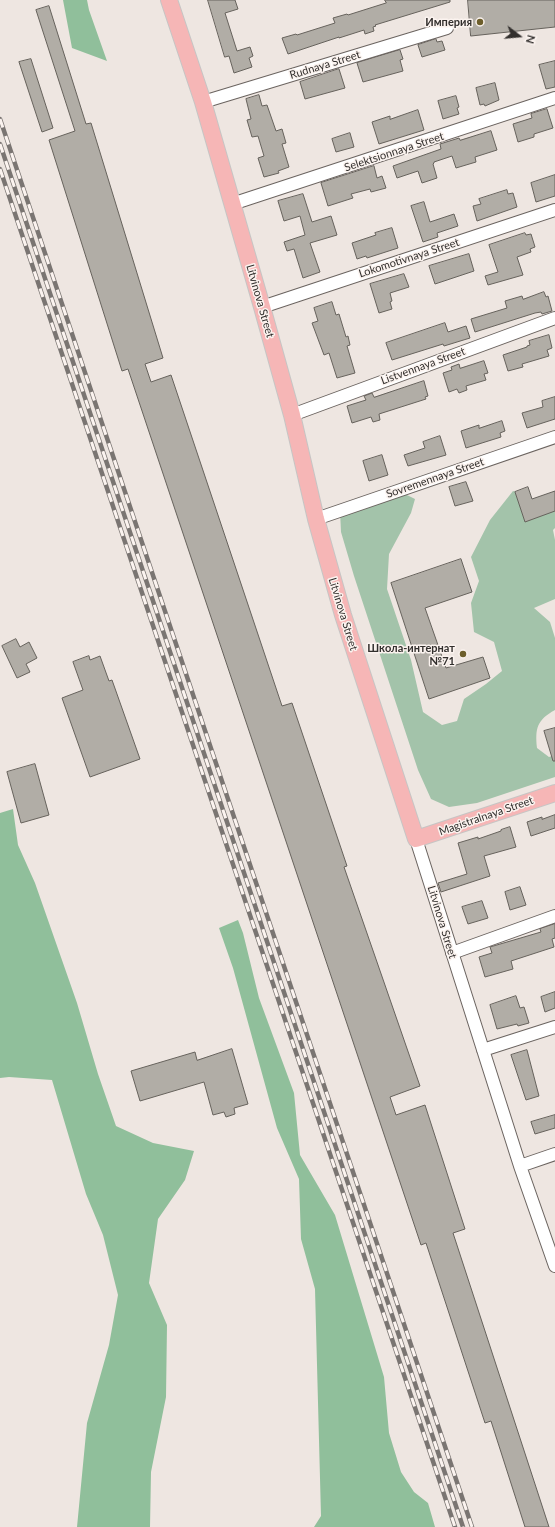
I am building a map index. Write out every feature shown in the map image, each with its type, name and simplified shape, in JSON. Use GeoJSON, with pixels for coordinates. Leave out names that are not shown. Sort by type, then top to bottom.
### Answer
{"type":"FeatureCollection","features":[{"type":"Feature","properties":{"kind":"main road","name":"Litvinova Street"},"geometry":{"type":"LineString","coordinates":[[171,1],[203,102],[262,307],[292,415],[316,519],[343,615],[416,839]]}},
{"type":"Feature","properties":{"kind":"main road","name":"Magistralnaya Street"},"geometry":{"type":"LineString","coordinates":[[416,839],[555,793]]}},
{"type":"Feature","properties":{"kind":"street","name":"Rudnaya Street"},"geometry":{"type":"LineString","coordinates":[[203,102],[447,28]]}},
{"type":"Feature","properties":{"kind":"street","name":"Selektsionnaya Street"},"geometry":{"type":"LineString","coordinates":[[232,204],[555,98]]}},
{"type":"Feature","properties":{"kind":"street","name":"Lokomotivnaya Street"},"geometry":{"type":"LineString","coordinates":[[262,307],[555,210]]}},
{"type":"Feature","properties":{"kind":"street","name":"Listvennaya Street"},"geometry":{"type":"LineString","coordinates":[[292,415],[555,318]]}},
{"type":"Feature","properties":{"kind":"street","name":"Sovremennaya Street"},"geometry":{"type":"LineString","coordinates":[[316,519],[555,437]]}},
{"type":"Feature","properties":{"kind":"street","name":"Litvinova Street"},"geometry":{"type":"LineString","coordinates":[[416,839],[520,1166],[555,1266]]}},
{"type":"Feature","properties":{"kind":"street"},"geometry":{"type":"LineString","coordinates":[[452,953],[555,916]]}},
{"type":"Feature","properties":{"kind":"street"},"geometry":{"type":"LineString","coordinates":[[483,1050],[555,1027]]}},
{"type":"Feature","properties":{"kind":"street"},"geometry":{"type":"LineString","coordinates":[[520,1166],[555,1154]]}},
{"type":"Feature","properties":{"kind":"green space"},"geometry":{"type":"Polygon","coordinates":[[[63,0],[87,0],[89,10],[107,61],[72,48],[63,0]]]}},
{"type":"Feature","properties":{"kind":"green space"},"geometry":{"type":"Polygon","coordinates":[[[513,491],[527,495],[531,510],[555,502],[555,528],[553,530],[555,540],[555,599],[534,608],[550,622],[555,638],[555,710],[544,717],[538,725],[536,735],[537,748],[549,757],[555,755],[555,777],[477,803],[449,807],[431,799],[418,770],[354,576],[341,532],[340,511],[401,492],[415,499],[411,513],[389,554],[387,589],[411,660],[423,712],[442,725],[457,721],[464,699],[502,671],[494,642],[474,632],[471,603],[479,581],[471,557],[490,520],[513,491]]]}},
{"type":"Feature","properties":{"kind":"green space"},"geometry":{"type":"Polygon","coordinates":[[[13,809],[18,845],[35,883],[77,1003],[98,1074],[116,1126],[153,1143],[194,1151],[185,1180],[158,1219],[149,1283],[167,1325],[166,1397],[151,1472],[150,1527],[77,1527],[87,1423],[109,1345],[118,1295],[103,1235],[86,1194],[52,1080],[9,1077],[0,1078],[0,813],[13,809]]]}},
{"type":"Feature","properties":{"kind":"green space"},"geometry":{"type":"Polygon","coordinates":[[[238,920],[243,933],[259,998],[294,1093],[300,1155],[335,1215],[384,1377],[389,1433],[401,1472],[414,1492],[428,1503],[435,1527],[314,1527],[321,1516],[315,1289],[301,1239],[299,1179],[277,1128],[233,968],[219,928],[238,920]]]}},
{"type":"Feature","properties":{"kind":"building"},"geometry":{"type":"Polygon","coordinates":[[[208,0],[235,0],[238,9],[225,13],[237,51],[250,47],[253,56],[249,58],[252,67],[234,73],[229,56],[225,57],[208,0]]]}},
{"type":"Feature","properties":{"kind":"building"},"geometry":{"type":"Polygon","coordinates":[[[385,0],[450,0],[450,2],[375,25],[376,26],[373,27],[374,31],[365,34],[364,30],[288,54],[282,38],[335,23],[333,18],[386,3],[385,0]]]}},
{"type":"Feature","properties":{"kind":"building"},"geometry":{"type":"Polygon","coordinates":[[[468,0],[555,0],[555,27],[471,36],[468,0]]]}},
{"type":"Feature","properties":{"kind":"building"},"geometry":{"type":"Polygon","coordinates":[[[49,6],[86,124],[91,123],[163,358],[145,364],[151,382],[171,375],[282,706],[292,703],[347,866],[344,867],[420,1086],[390,1097],[396,1115],[425,1105],[465,1229],[453,1233],[549,1527],[525,1527],[491,1421],[485,1423],[426,1243],[421,1245],[128,369],[122,371],[49,140],[75,131],[36,10],[49,6]]]}},
{"type":"Feature","properties":{"kind":"building"},"geometry":{"type":"Polygon","coordinates":[[[436,39],[437,42],[442,41],[445,50],[422,57],[418,45],[436,39]]]}},
{"type":"Feature","properties":{"kind":"building"},"geometry":{"type":"Polygon","coordinates":[[[400,50],[403,59],[400,60],[403,71],[363,82],[357,63],[400,50]]]}},
{"type":"Feature","properties":{"kind":"building"},"geometry":{"type":"Polygon","coordinates":[[[31,59],[53,128],[42,132],[19,62],[31,59]]]}},
{"type":"Feature","properties":{"kind":"building"},"geometry":{"type":"Polygon","coordinates":[[[555,61],[555,87],[546,89],[539,65],[555,61]]]}},
{"type":"Feature","properties":{"kind":"building"},"geometry":{"type":"Polygon","coordinates":[[[339,69],[345,88],[305,99],[300,82],[339,69]]]}},
{"type":"Feature","properties":{"kind":"building"},"geometry":{"type":"Polygon","coordinates":[[[495,83],[499,100],[485,106],[484,104],[480,105],[476,88],[495,83]]]}},
{"type":"Feature","properties":{"kind":"building"},"geometry":{"type":"Polygon","coordinates":[[[259,95],[262,106],[267,105],[276,131],[282,129],[286,143],[282,144],[289,167],[278,171],[279,173],[264,177],[258,158],[264,156],[258,136],[252,137],[247,120],[251,119],[246,99],[259,95]]]}},
{"type":"Feature","properties":{"kind":"building"},"geometry":{"type":"Polygon","coordinates":[[[456,96],[459,114],[443,119],[438,101],[456,96]]]}},
{"type":"Feature","properties":{"kind":"building"},"geometry":{"type":"Polygon","coordinates":[[[547,109],[553,128],[534,134],[534,137],[518,142],[513,124],[532,118],[531,114],[547,109]]]}},
{"type":"Feature","properties":{"kind":"building"},"geometry":{"type":"Polygon","coordinates":[[[418,110],[424,130],[379,144],[372,122],[390,116],[390,119],[418,110]]]}},
{"type":"Feature","properties":{"kind":"building"},"geometry":{"type":"Polygon","coordinates":[[[491,131],[497,150],[475,157],[476,162],[456,168],[452,156],[434,162],[433,164],[437,178],[422,183],[418,171],[397,178],[393,166],[441,149],[440,144],[491,131]]]}},
{"type":"Feature","properties":{"kind":"building"},"geometry":{"type":"Polygon","coordinates":[[[350,133],[354,147],[336,152],[332,139],[350,133]]]}},
{"type":"Feature","properties":{"kind":"building"},"geometry":{"type":"Polygon","coordinates":[[[374,166],[377,178],[382,176],[386,188],[371,192],[370,189],[351,194],[353,198],[328,206],[321,183],[374,166]]]}},
{"type":"Feature","properties":{"kind":"building"},"geometry":{"type":"Polygon","coordinates":[[[555,175],[555,196],[536,202],[531,183],[555,175]]]}},
{"type":"Feature","properties":{"kind":"building"},"geometry":{"type":"Polygon","coordinates":[[[507,190],[508,194],[513,193],[517,207],[477,221],[473,206],[481,204],[479,199],[507,190]]]}},
{"type":"Feature","properties":{"kind":"building"},"geometry":{"type":"Polygon","coordinates":[[[303,194],[312,222],[331,216],[337,235],[310,243],[320,272],[303,278],[294,249],[287,251],[284,242],[305,235],[300,216],[284,221],[278,201],[303,194]]]}},
{"type":"Feature","properties":{"kind":"building"},"geometry":{"type":"Polygon","coordinates":[[[424,202],[430,222],[454,214],[458,226],[437,233],[438,237],[423,242],[411,206],[424,202]]]}},
{"type":"Feature","properties":{"kind":"building"},"geometry":{"type":"Polygon","coordinates":[[[392,228],[398,248],[367,258],[366,256],[357,259],[352,243],[376,235],[375,233],[392,228]]]}},
{"type":"Feature","properties":{"kind":"building"},"geometry":{"type":"Polygon","coordinates":[[[525,233],[526,235],[531,234],[535,247],[530,249],[531,252],[517,257],[523,275],[488,285],[485,276],[498,272],[489,245],[525,233]]]}},
{"type":"Feature","properties":{"kind":"building"},"geometry":{"type":"Polygon","coordinates":[[[469,254],[474,271],[435,284],[429,266],[469,254]]]}},
{"type":"Feature","properties":{"kind":"building"},"geometry":{"type":"Polygon","coordinates":[[[404,274],[409,287],[390,293],[392,309],[379,313],[370,284],[404,274]]]}},
{"type":"Feature","properties":{"kind":"building"},"geometry":{"type":"Polygon","coordinates":[[[544,292],[546,297],[548,296],[552,311],[542,314],[541,312],[535,313],[475,332],[471,319],[507,308],[505,301],[522,296],[523,299],[544,292]]]}},
{"type":"Feature","properties":{"kind":"building"},"geometry":{"type":"Polygon","coordinates":[[[332,302],[336,315],[339,314],[346,337],[348,336],[350,345],[347,346],[355,373],[337,378],[329,353],[324,355],[312,323],[318,321],[314,308],[332,302]]]}},
{"type":"Feature","properties":{"kind":"building"},"geometry":{"type":"Polygon","coordinates":[[[445,323],[448,332],[466,326],[470,338],[444,346],[443,344],[392,360],[386,343],[445,323]]]}},
{"type":"Feature","properties":{"kind":"building"},"geometry":{"type":"Polygon","coordinates":[[[549,335],[552,348],[547,350],[549,356],[522,364],[523,367],[508,371],[503,355],[527,347],[530,345],[529,341],[549,335]]]}},
{"type":"Feature","properties":{"kind":"building"},"geometry":{"type":"Polygon","coordinates":[[[484,361],[488,373],[484,374],[486,380],[466,386],[467,390],[459,393],[457,389],[449,392],[443,373],[452,370],[451,367],[459,364],[460,368],[484,361]]]}},
{"type":"Feature","properties":{"kind":"building"},"geometry":{"type":"Polygon","coordinates":[[[424,381],[428,396],[425,397],[426,399],[379,414],[380,420],[373,422],[371,417],[352,423],[347,406],[366,400],[364,396],[372,393],[374,397],[424,381]]]}},
{"type":"Feature","properties":{"kind":"building"},"geometry":{"type":"Polygon","coordinates":[[[555,397],[555,419],[527,428],[522,413],[543,407],[542,401],[555,397]]]}},
{"type":"Feature","properties":{"kind":"building"},"geometry":{"type":"Polygon","coordinates":[[[502,421],[505,431],[500,433],[501,437],[466,448],[461,431],[479,425],[479,428],[502,421]]]}},
{"type":"Feature","properties":{"kind":"building"},"geometry":{"type":"Polygon","coordinates":[[[440,436],[446,455],[408,466],[404,455],[425,448],[423,442],[440,436]]]}},
{"type":"Feature","properties":{"kind":"building"},"geometry":{"type":"Polygon","coordinates":[[[382,455],[388,475],[369,481],[363,461],[382,455]]]}},
{"type":"Feature","properties":{"kind":"building"},"geometry":{"type":"Polygon","coordinates":[[[466,482],[473,501],[455,506],[449,487],[466,482]]]}},
{"type":"Feature","properties":{"kind":"building"},"geometry":{"type":"Polygon","coordinates":[[[528,487],[532,499],[555,491],[555,511],[525,522],[515,492],[528,487]]]}},
{"type":"Feature","properties":{"kind":"building"},"geometry":{"type":"Polygon","coordinates":[[[461,559],[472,592],[425,608],[446,668],[483,657],[490,678],[429,699],[391,583],[461,559]]]}},
{"type":"Feature","properties":{"kind":"building"},"geometry":{"type":"Polygon","coordinates":[[[16,639],[20,647],[29,642],[37,658],[26,664],[30,672],[17,678],[2,646],[16,639]]]}},
{"type":"Feature","properties":{"kind":"building"},"geometry":{"type":"Polygon","coordinates":[[[89,656],[90,660],[100,656],[109,681],[112,680],[140,759],[90,777],[62,698],[83,690],[73,662],[89,656]]]}},
{"type":"Feature","properties":{"kind":"building"},"geometry":{"type":"Polygon","coordinates":[[[555,728],[555,761],[553,761],[544,731],[555,728]]]}},
{"type":"Feature","properties":{"kind":"building"},"geometry":{"type":"Polygon","coordinates":[[[35,764],[49,815],[21,823],[7,772],[35,764]]]}},
{"type":"Feature","properties":{"kind":"building"},"geometry":{"type":"Polygon","coordinates":[[[555,815],[555,828],[531,836],[527,822],[542,817],[542,819],[555,815]]]}},
{"type":"Feature","properties":{"kind":"building"},"geometry":{"type":"Polygon","coordinates":[[[510,827],[516,847],[484,856],[490,876],[441,892],[438,883],[467,874],[458,843],[478,837],[478,839],[510,827]]]}},
{"type":"Feature","properties":{"kind":"building"},"geometry":{"type":"Polygon","coordinates":[[[520,887],[526,905],[510,910],[505,892],[520,887]]]}},
{"type":"Feature","properties":{"kind":"building"},"geometry":{"type":"Polygon","coordinates":[[[482,901],[488,918],[468,924],[462,907],[482,901]]]}},
{"type":"Feature","properties":{"kind":"building"},"geometry":{"type":"Polygon","coordinates":[[[555,924],[555,938],[552,939],[554,947],[511,961],[513,969],[485,977],[479,957],[492,953],[490,947],[541,932],[540,929],[555,924]]]}},
{"type":"Feature","properties":{"kind":"building"},"geometry":{"type":"Polygon","coordinates":[[[555,992],[555,1008],[545,1012],[541,997],[555,992]]]}},
{"type":"Feature","properties":{"kind":"building"},"geometry":{"type":"Polygon","coordinates":[[[516,996],[520,1008],[524,1007],[529,1023],[518,1026],[517,1024],[497,1029],[490,1005],[516,996]]]}},
{"type":"Feature","properties":{"kind":"building"},"geometry":{"type":"Polygon","coordinates":[[[232,1049],[248,1104],[234,1108],[235,1114],[226,1117],[224,1112],[213,1115],[204,1082],[140,1101],[131,1071],[195,1052],[197,1060],[232,1049]]]}},
{"type":"Feature","properties":{"kind":"building"},"geometry":{"type":"Polygon","coordinates":[[[527,1050],[539,1096],[526,1100],[511,1055],[527,1050]]]}},
{"type":"Feature","properties":{"kind":"building"},"geometry":{"type":"Polygon","coordinates":[[[555,1115],[555,1128],[535,1134],[531,1122],[555,1115]]]}},
{"type":"Feature","properties":{"kind":"railway"},"geometry":{"type":"LineString","coordinates":[[0,119],[472,1527]]}},
{"type":"Feature","properties":{"kind":"railway"},"geometry":{"type":"LineString","coordinates":[[0,144],[463,1527]]}},
{"type":"Feature","properties":{"kind":"railway"},"geometry":{"type":"LineString","coordinates":[[0,169],[455,1527]]}},
{"type":"Feature","properties":{"kind":"place","name":"Империя"},"geometry":{"type":"Point","coordinates":[480,22]}},
{"type":"Feature","properties":{"kind":"place","name":"Школа-интернат №71"},"geometry":{"type":"Point","coordinates":[463,654]}}]}
